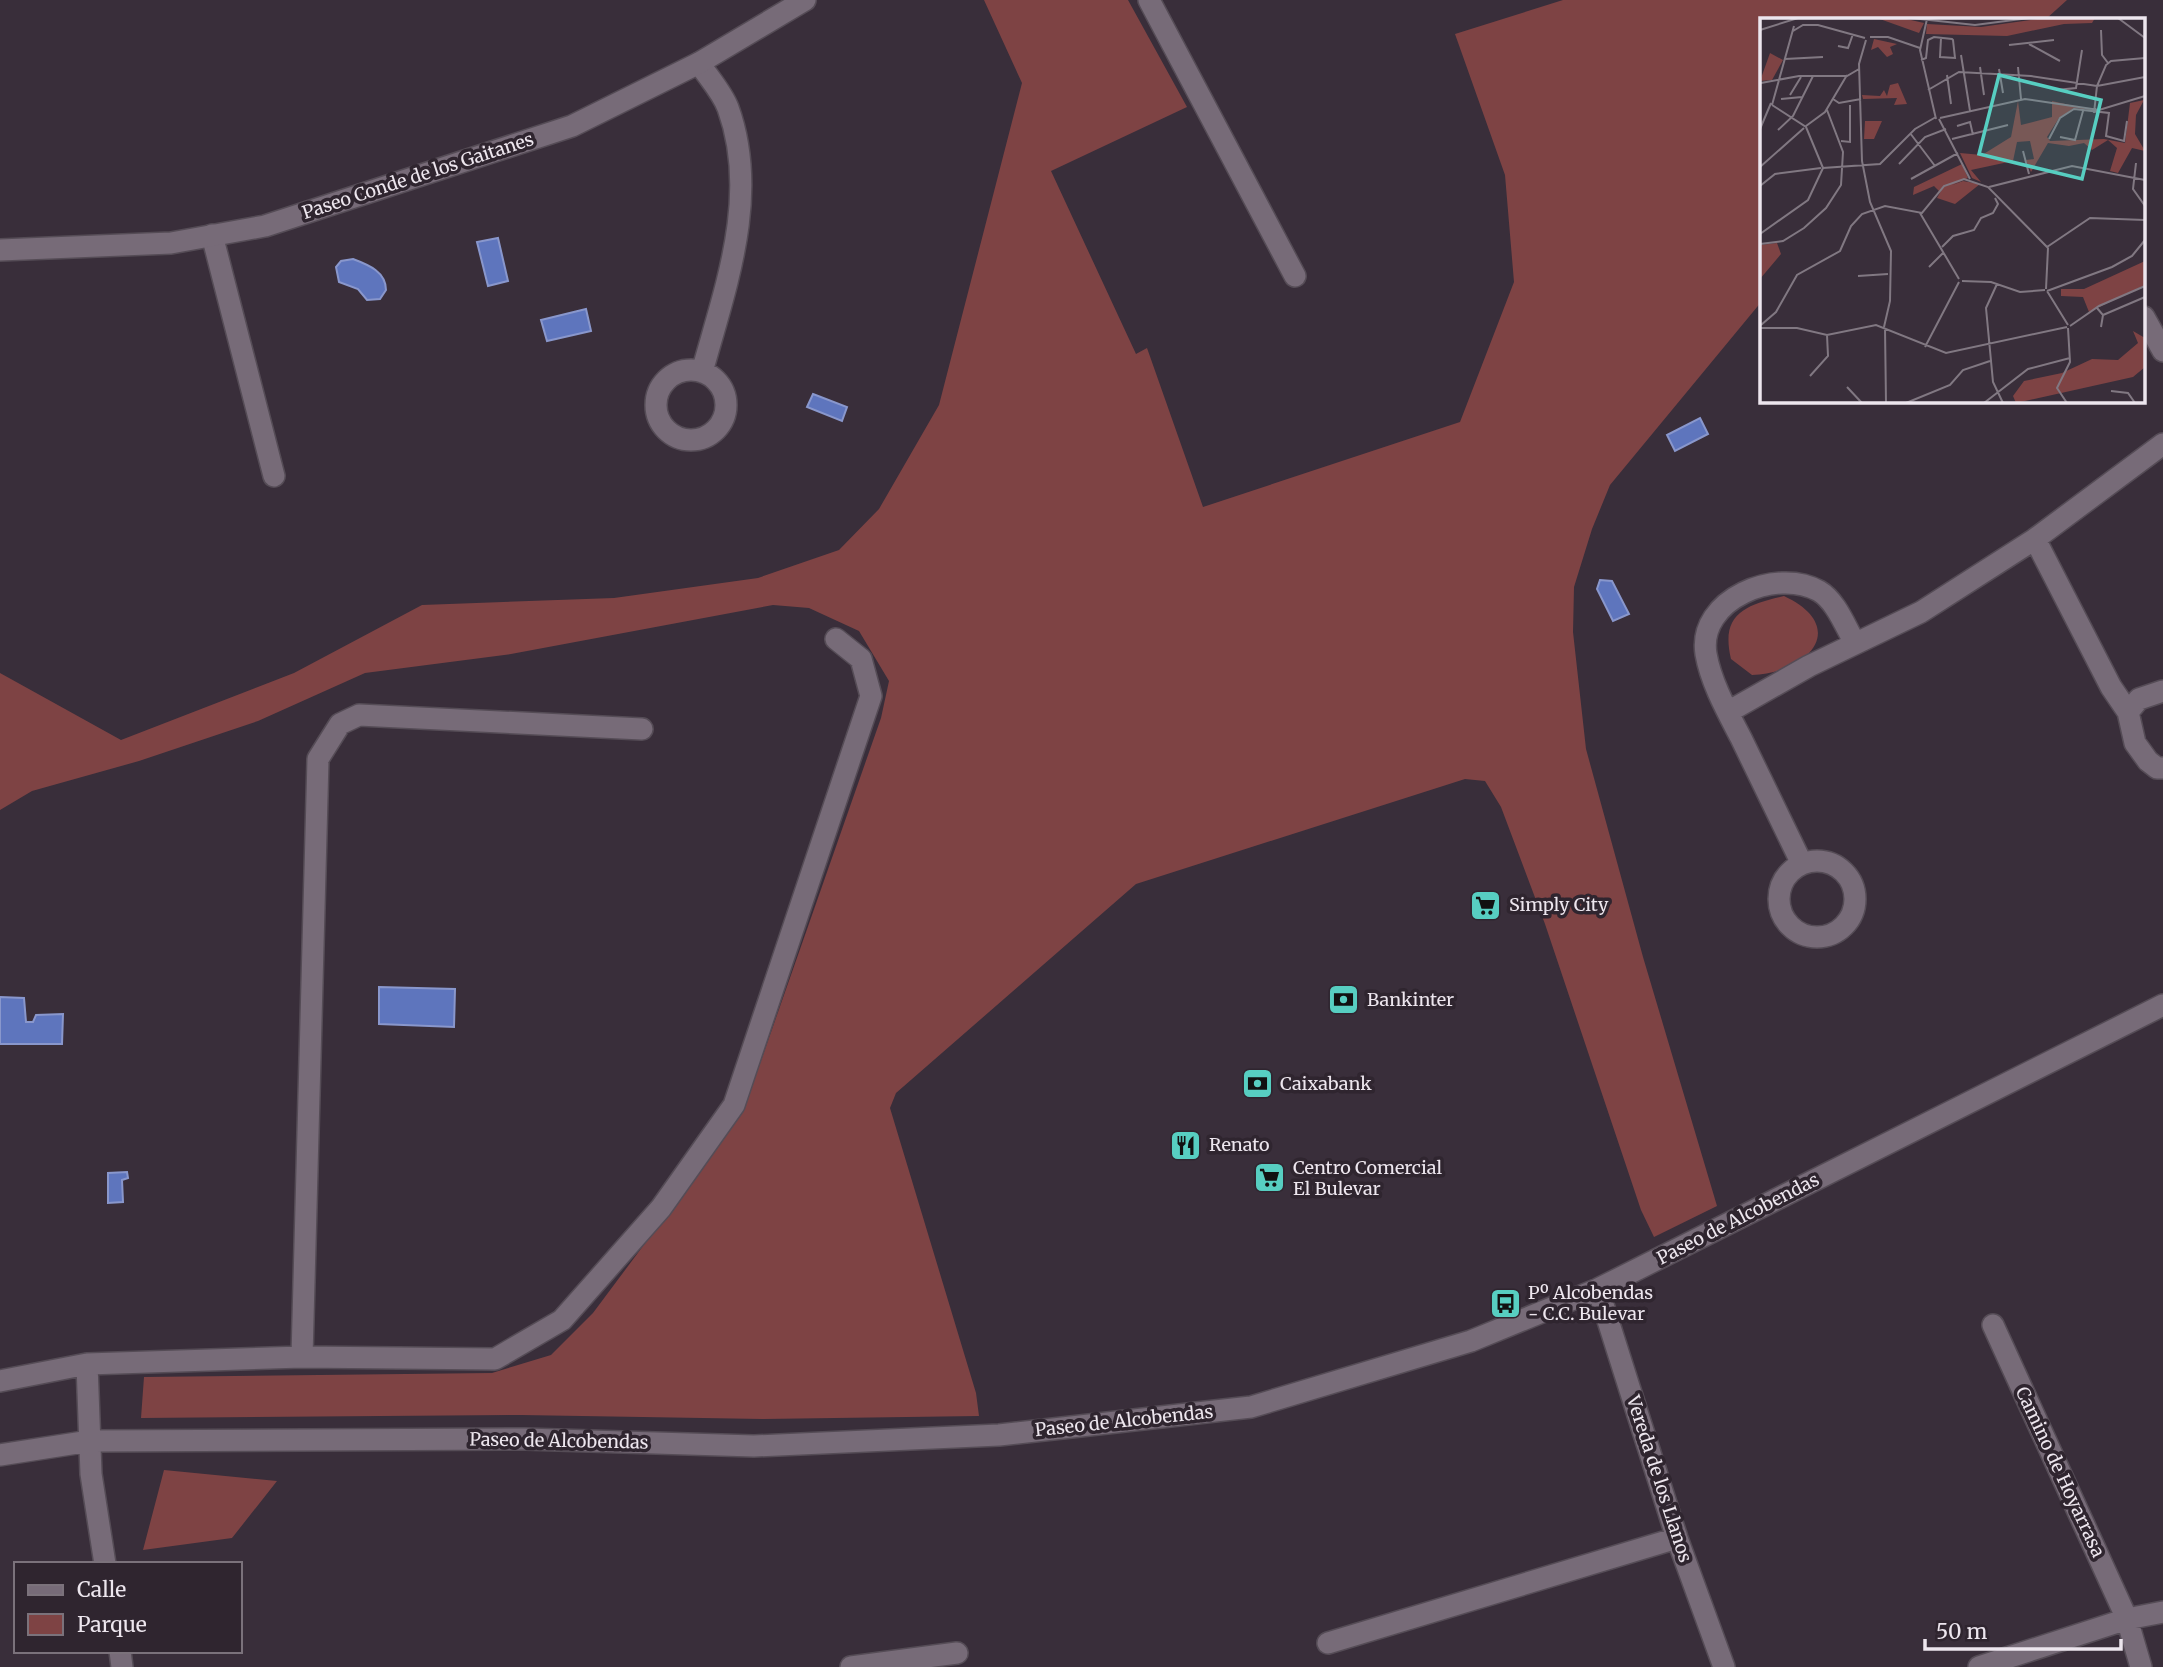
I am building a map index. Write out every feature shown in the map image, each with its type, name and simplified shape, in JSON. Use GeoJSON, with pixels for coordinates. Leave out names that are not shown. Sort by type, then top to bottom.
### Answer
{"type":"FeatureCollection","features":[{"type":"Feature","properties":{"kind":"street","name":"Paseo Conde de los Gaitanes"},"geometry":{"type":"LineString","coordinates":[[0,250],[171,243],[265,226],[572,126],[699,63],[805,0]]}},
{"type":"Feature","properties":{"kind":"street"},"geometry":{"type":"LineString","coordinates":[[1149,0],[1295,276]]}},
{"type":"Feature","properties":{"kind":"street"},"geometry":{"type":"LineString","coordinates":[[699,63],[727,105],[738,141],[740,202],[736,250],[702,372]]}},
{"type":"Feature","properties":{"kind":"street"},"geometry":{"type":"LineString","coordinates":[[212,235],[274,476]]}},
{"type":"Feature","properties":{"kind":"street"},"geometry":{"type":"LineString","coordinates":[[2146,321],[2163,351]]}},
{"type":"Feature","properties":{"kind":"street"},"geometry":{"type":"LineString","coordinates":[[1728,712],[1854,643],[1921,612],[2035,539],[2163,444]]}},
{"type":"Feature","properties":{"kind":"street"},"geometry":{"type":"LineString","coordinates":[[2035,539],[2111,687],[2128,712],[2135,743],[2148,761],[2163,768]]}},
{"type":"Feature","properties":{"kind":"street"},"geometry":{"type":"LineString","coordinates":[[1802,864],[1728,712],[1706,653],[1707,633],[1716,614],[1732,599],[1776,583],[1803,584],[1821,592],[1829,601],[1854,643]]}},
{"type":"Feature","properties":{"kind":"street"},"geometry":{"type":"LineString","coordinates":[[0,1381],[86,1364],[302,1357],[495,1359],[562,1320],[661,1208],[734,1105],[871,696],[861,659],[836,639]]}},
{"type":"Feature","properties":{"kind":"street"},"geometry":{"type":"LineString","coordinates":[[2128,712],[2139,698],[2163,691]]}},
{"type":"Feature","properties":{"kind":"street"},"geometry":{"type":"LineString","coordinates":[[302,1357],[318,759],[340,724],[359,715],[642,729]]}},
{"type":"Feature","properties":{"kind":"street","name":"Paseo de Alcobendas"},"geometry":{"type":"LineString","coordinates":[[0,1455],[90,1441],[525,1439],[754,1446],[999,1434],[1251,1407],[1471,1341],[1598,1289],[2163,1004]]}},
{"type":"Feature","properties":{"kind":"street","name":"Vereda de los Llanos"},"geometry":{"type":"LineString","coordinates":[[1598,1289],[1677,1538],[1724,1667]]}},
{"type":"Feature","properties":{"kind":"street","name":"Camino de Hoyarrasa"},"geometry":{"type":"LineString","coordinates":[[1993,1325],[2127,1619],[2141,1667]]}},
{"type":"Feature","properties":{"kind":"street"},"geometry":{"type":"LineString","coordinates":[[86,1364],[91,1475],[106,1562]]}},
{"type":"Feature","properties":{"kind":"street"},"geometry":{"type":"LineString","coordinates":[[1328,1643],[1677,1538]]}},
{"type":"Feature","properties":{"kind":"street"},"geometry":{"type":"LineString","coordinates":[[1979,1667],[2127,1619],[2163,1612]]}},
{"type":"Feature","properties":{"kind":"street"},"geometry":{"type":"LineString","coordinates":[[851,1667],[957,1653]]}},
{"type":"Feature","properties":{"kind":"green space"},"geometry":{"type":"Polygon","coordinates":[[[984,0],[1128,0],[1187,107],[1051,171],[1136,354],[1147,348],[1203,507],[1460,422],[1514,282],[1505,175],[1455,34],[1563,0],[2067,0],[2047,18],[1760,18],[1760,303],[1610,485],[1592,529],[1574,587],[1573,632],[1586,749],[1643,957],[1717,1206],[1654,1237],[1641,1210],[1545,924],[1501,807],[1485,781],[1465,779],[1136,884],[896,1093],[890,1108],[976,1393],[979,1416],[763,1419],[521,1415],[141,1418],[144,1377],[492,1373],[551,1355],[593,1313],[743,1112],[881,718],[889,681],[859,631],[809,608],[773,605],[511,654],[365,673],[258,721],[139,761],[32,791],[0,810],[0,673],[121,740],[294,673],[422,605],[614,598],[758,578],[839,550],[879,509],[939,405],[1022,83],[984,0]]]}},
{"type":"Feature","properties":{"kind":"green space"},"geometry":{"type":"Polygon","coordinates":[[[1784,596],[1804,608],[1815,621],[1818,634],[1814,646],[1805,657],[1790,666],[1752,675],[1731,659],[1729,631],[1733,621],[1739,614],[1758,603],[1784,596]]]}},
{"type":"Feature","properties":{"kind":"green space"},"geometry":{"type":"Polygon","coordinates":[[[164,1470],[277,1481],[232,1538],[143,1550],[164,1470]]]}},
{"type":"Feature","properties":{"kind":"water"},"geometry":{"type":"Polygon","coordinates":[[[498,238],[508,281],[488,286],[477,242],[498,238]]]}},
{"type":"Feature","properties":{"kind":"water"},"geometry":{"type":"Polygon","coordinates":[[[353,259],[370,267],[383,278],[386,290],[380,299],[367,300],[358,289],[339,282],[336,267],[341,261],[353,259]]]}},
{"type":"Feature","properties":{"kind":"water"},"geometry":{"type":"Polygon","coordinates":[[[586,309],[591,331],[547,341],[541,320],[586,309]]]}},
{"type":"Feature","properties":{"kind":"water"},"geometry":{"type":"Polygon","coordinates":[[[813,394],[847,407],[842,421],[807,407],[813,394]]]}},
{"type":"Feature","properties":{"kind":"water"},"geometry":{"type":"Polygon","coordinates":[[[1700,418],[1708,434],[1675,451],[1667,435],[1700,418]]]}},
{"type":"Feature","properties":{"kind":"water"},"geometry":{"type":"Polygon","coordinates":[[[1600,580],[1612,581],[1629,614],[1613,621],[1597,589],[1600,580]]]}},
{"type":"Feature","properties":{"kind":"water"},"geometry":{"type":"Polygon","coordinates":[[[379,987],[455,989],[454,1027],[379,1024],[379,987]]]}},
{"type":"Feature","properties":{"kind":"water"},"geometry":{"type":"Polygon","coordinates":[[[0,997],[24,998],[26,1022],[33,1022],[36,1015],[63,1014],[62,1044],[0,1044],[0,997]]]}},
{"type":"Feature","properties":{"kind":"water"},"geometry":{"type":"Polygon","coordinates":[[[127,1172],[128,1178],[122,1180],[123,1202],[108,1203],[108,1173],[127,1172]]]}},
{"type":"Feature","properties":{"kind":"place","name":"Simply City"},"geometry":{"type":"Point","coordinates":[1486,905]}},
{"type":"Feature","properties":{"kind":"place","name":"Bankinter"},"geometry":{"type":"Point","coordinates":[1344,1000]}},
{"type":"Feature","properties":{"kind":"place","name":"Caixabank"},"geometry":{"type":"Point","coordinates":[1257,1084]}},
{"type":"Feature","properties":{"kind":"place","name":"Renato"},"geometry":{"type":"Point","coordinates":[1186,1145]}},
{"type":"Feature","properties":{"kind":"place","name":"Centro Comercial El Bulevar"},"geometry":{"type":"Point","coordinates":[1270,1178]}},
{"type":"Feature","properties":{"kind":"place","name":"Pº Alcobendas - C.C. Bulevar"},"geometry":{"type":"Point","coordinates":[1505,1303]}}]}
